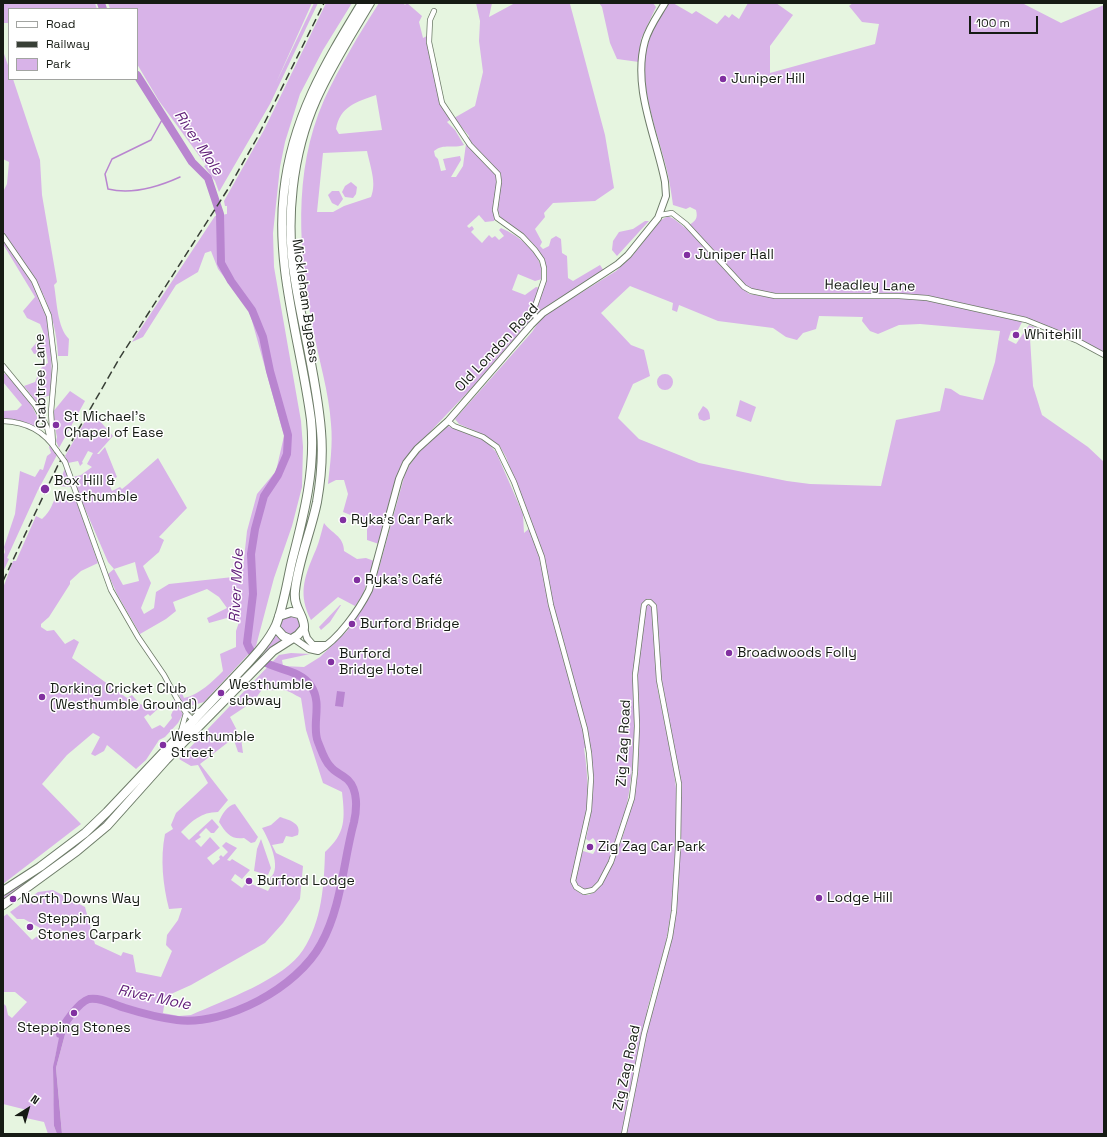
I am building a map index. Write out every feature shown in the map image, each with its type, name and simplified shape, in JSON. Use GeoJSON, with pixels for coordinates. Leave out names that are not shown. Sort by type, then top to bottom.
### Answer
{"type":"FeatureCollection","features":[{"type":"Feature","properties":{"kind":"highway","name":"Mickleham Bypass"},"geometry":{"type":"LineString","coordinates":[[279,616],[308,497],[312,451],[311,420],[283,259],[284,192],[294,143],[308,99],[327,60],[362,3]]}},
{"type":"Feature","properties":{"kind":"highway","name":"Mickleham Bypass"},"geometry":{"type":"LineString","coordinates":[[299,614],[294,599],[295,590],[317,503],[322,445],[317,397],[294,278],[291,233],[293,189],[302,144],[315,101],[334,63],[370,3]]}},
{"type":"Feature","properties":{"kind":"highway"},"geometry":{"type":"LineString","coordinates":[[3,891],[40,868],[90,828],[260,650],[275,627],[279,616],[291,612],[299,614],[303,621],[304,628],[292,639],[278,646],[267,656],[166,760],[119,814],[101,831],[3,905]]}},
{"type":"Feature","properties":{"kind":"highway"},"geometry":{"type":"LineString","coordinates":[[275,627],[283,636],[292,639]]}},
{"type":"Feature","properties":{"kind":"main road","name":"Old London Road"},"geometry":{"type":"LineString","coordinates":[[326,645],[352,618],[369,590],[402,471],[417,448],[448,421],[537,319],[618,264],[636,246],[660,215],[666,196],[665,182],[643,92],[641,68],[645,40],[665,3]]}},
{"type":"Feature","properties":{"kind":"main road"},"geometry":{"type":"LineString","coordinates":[[304,628],[307,638],[313,645],[326,645]]}},
{"type":"Feature","properties":{"kind":"main road"},"geometry":{"type":"LineString","coordinates":[[292,639],[315,651],[322,649],[326,645]]}},
{"type":"Feature","properties":{"kind":"street"},"geometry":{"type":"LineString","coordinates":[[434,10],[430,20],[429,42],[442,103],[470,145],[498,174],[499,182],[495,210],[497,218],[522,236],[535,250],[543,264],[544,280],[534,309],[534,314],[537,319]]}},
{"type":"Feature","properties":{"kind":"street","name":"Headley Lane"},"geometry":{"type":"LineString","coordinates":[[660,215],[672,213],[686,224],[744,286],[751,291],[775,296],[900,296],[927,298],[1026,320],[1078,341],[1104,355]]}},
{"type":"Feature","properties":{"kind":"street","name":"Crabtree Lane"},"geometry":{"type":"LineString","coordinates":[[3,236],[34,281],[49,316],[55,366],[51,412],[53,444]]}},
{"type":"Feature","properties":{"kind":"street"},"geometry":{"type":"LineString","coordinates":[[3,366],[35,405],[46,426],[50,439],[65,462],[111,590],[186,713],[193,721],[205,721]]}},
{"type":"Feature","properties":{"kind":"street"},"geometry":{"type":"LineString","coordinates":[[3,421],[29,426],[50,439]]}},
{"type":"Feature","properties":{"kind":"street","name":"Zig Zag Road"},"geometry":{"type":"LineString","coordinates":[[448,421],[454,426],[483,437],[497,447],[514,482],[542,557],[551,605],[585,729],[589,753],[591,778],[590,806],[573,880],[576,887],[584,892],[594,890],[605,875],[629,810],[635,772],[637,726],[635,675],[644,605],[646,602],[650,602],[654,606],[659,680],[679,784],[678,848],[674,911],[670,937],[644,1034],[624,1134]]}},
{"type":"Feature","properties":{"kind":"street"},"geometry":{"type":"LineString","coordinates":[[181,705],[193,711],[202,711]]}},
{"type":"Feature","properties":{"kind":"street"},"geometry":{"type":"LineString","coordinates":[[180,734],[186,713]]}},
{"type":"Feature","properties":{"kind":"green space"},"geometry":{"type":"Polygon","coordinates":[[[3,3],[95,3],[97,8],[8,8],[8,23],[3,23],[3,3]]]}},
{"type":"Feature","properties":{"kind":"green space"},"geometry":{"type":"Polygon","coordinates":[[[108,3],[312,3],[276,83],[314,3],[318,3],[270,104],[219,192],[215,181],[204,166],[206,165],[159,101],[138,66],[138,8],[110,8],[108,3]]]}},
{"type":"Feature","properties":{"kind":"green space"},"geometry":{"type":"Polygon","coordinates":[[[326,3],[352,3],[323,50],[300,94],[285,142],[280,167],[273,233],[274,267],[301,421],[303,447],[302,487],[292,526],[274,578],[256,646],[204,702],[190,706],[182,702],[179,695],[182,693],[184,698],[195,694],[223,671],[220,654],[236,647],[236,631],[239,622],[234,616],[209,623],[207,618],[227,608],[219,597],[207,589],[173,602],[176,611],[166,619],[140,634],[117,594],[108,574],[114,569],[108,562],[76,488],[73,477],[81,475],[92,467],[87,464],[93,453],[88,451],[82,462],[83,463],[80,466],[78,461],[68,463],[65,456],[91,411],[113,436],[97,454],[99,454],[105,447],[117,477],[108,482],[112,491],[120,487],[122,489],[158,458],[187,508],[159,537],[164,540],[159,552],[143,566],[151,583],[141,608],[144,614],[154,608],[156,592],[169,584],[233,577],[243,568],[247,531],[257,494],[276,471],[284,436],[249,310],[218,269],[211,251],[205,253],[198,272],[176,285],[143,337],[132,342],[215,216],[227,214],[227,206],[225,206],[224,201],[264,130],[326,3]],[[135,562],[114,569],[123,585],[139,581],[135,562]]]}},
{"type":"Feature","properties":{"kind":"green space"},"geometry":{"type":"Polygon","coordinates":[[[379,3],[403,3],[405,5],[407,3],[422,16],[419,22],[423,38],[427,36],[440,102],[450,120],[447,122],[455,130],[464,145],[441,147],[434,151],[435,156],[438,159],[441,171],[446,170],[443,159],[460,156],[461,160],[451,177],[456,177],[463,166],[466,144],[469,136],[454,118],[475,106],[483,72],[479,41],[480,21],[476,3],[492,3],[489,17],[515,3],[571,3],[570,4],[605,135],[614,188],[595,201],[553,203],[544,213],[545,217],[535,229],[542,242],[540,246],[543,249],[549,246],[551,239],[556,236],[561,239],[562,253],[567,256],[568,278],[573,281],[600,265],[604,271],[549,308],[547,306],[538,315],[536,307],[545,281],[546,270],[543,259],[538,250],[522,234],[501,220],[499,213],[494,221],[485,222],[479,215],[467,226],[469,228],[472,226],[474,229],[471,232],[482,243],[489,235],[492,238],[495,236],[499,240],[504,236],[499,230],[501,228],[516,236],[530,248],[540,262],[542,279],[535,281],[518,274],[512,290],[525,295],[536,287],[540,288],[532,312],[533,319],[505,353],[408,455],[396,478],[379,544],[367,540],[367,526],[358,518],[343,512],[348,494],[344,480],[336,480],[328,484],[332,432],[330,412],[308,301],[304,272],[301,214],[307,156],[314,128],[324,100],[350,50],[379,3]],[[376,95],[356,103],[345,110],[338,121],[336,129],[339,134],[382,130],[376,95]],[[367,151],[323,153],[317,212],[333,212],[344,206],[371,197],[373,192],[373,180],[367,151]]]}},
{"type":"Feature","properties":{"kind":"green space"},"geometry":{"type":"Polygon","coordinates":[[[599,3],[653,3],[656,7],[641,39],[639,62],[617,59],[610,43],[602,7],[599,3]]]}},
{"type":"Feature","properties":{"kind":"green space"},"geometry":{"type":"Polygon","coordinates":[[[668,3],[673,3],[692,14],[696,11],[717,24],[725,15],[729,18],[732,14],[739,19],[748,3],[776,3],[793,15],[770,46],[770,73],[875,44],[879,24],[862,22],[849,6],[853,3],[1022,3],[1061,23],[1104,5],[1104,355],[1078,341],[1023,320],[1018,330],[1011,331],[1008,340],[1016,344],[1029,325],[1037,328],[1030,338],[1033,386],[1042,415],[1088,447],[1104,462],[1104,1134],[62,1134],[56,1068],[67,1027],[60,1039],[54,1064],[54,1126],[57,1134],[48,1134],[44,1122],[26,1118],[27,1110],[3,1104],[3,1003],[6,1006],[8,1015],[12,1018],[27,1002],[15,992],[3,992],[3,917],[7,914],[32,940],[39,935],[42,929],[24,919],[17,919],[10,912],[38,892],[53,890],[85,907],[95,944],[121,956],[123,952],[133,955],[136,972],[161,977],[172,951],[166,945],[167,935],[178,920],[182,908],[169,909],[162,862],[165,834],[173,829],[171,825],[176,813],[208,783],[198,765],[191,766],[179,759],[279,655],[291,653],[310,654],[282,660],[283,666],[304,667],[320,657],[347,631],[373,590],[406,470],[419,452],[448,426],[486,441],[496,452],[523,514],[524,533],[532,526],[506,457],[499,445],[484,435],[459,424],[455,419],[532,332],[542,317],[616,271],[632,256],[661,220],[668,216],[688,230],[749,294],[775,298],[935,298],[775,295],[752,289],[745,285],[689,225],[696,219],[696,210],[690,207],[686,209],[673,205],[668,174],[649,102],[644,71],[648,41],[654,26],[668,3]],[[630,286],[601,313],[631,345],[644,350],[650,376],[633,384],[618,418],[639,439],[699,463],[787,481],[810,484],[881,486],[896,420],[940,411],[945,388],[951,389],[960,395],[983,400],[995,362],[1000,331],[920,324],[899,325],[878,334],[870,331],[862,321],[863,317],[819,316],[816,329],[803,333],[797,340],[786,337],[773,328],[718,321],[679,305],[677,312],[672,310],[673,303],[630,286]],[[660,685],[657,686],[673,763],[678,805],[672,906],[666,942],[647,1010],[651,1011],[668,952],[679,869],[681,823],[680,783],[673,740],[660,685]],[[638,687],[635,688],[634,748],[627,805],[609,863],[600,879],[592,889],[581,889],[577,885],[576,881],[577,868],[583,851],[593,854],[596,846],[596,842],[593,838],[589,841],[586,839],[592,805],[593,781],[590,747],[584,748],[587,769],[588,801],[586,822],[574,870],[573,884],[575,889],[585,895],[591,894],[600,887],[608,874],[622,838],[633,798],[638,770],[639,750],[638,687]],[[263,688],[254,701],[230,717],[241,738],[243,753],[238,752],[234,740],[231,740],[200,764],[228,800],[218,812],[202,815],[181,832],[189,840],[212,819],[219,827],[214,833],[211,833],[206,828],[199,835],[201,837],[195,841],[201,847],[210,837],[220,848],[207,858],[213,865],[220,859],[219,857],[221,855],[223,857],[228,852],[222,846],[226,842],[237,848],[227,860],[230,861],[232,859],[250,870],[242,879],[235,874],[231,880],[242,888],[247,882],[268,891],[272,884],[270,878],[274,873],[275,860],[271,846],[262,828],[271,825],[280,817],[287,819],[296,825],[299,831],[298,835],[292,837],[286,836],[283,843],[272,845],[276,853],[303,866],[300,899],[283,923],[265,943],[191,985],[171,994],[165,999],[163,1013],[179,1016],[191,1015],[268,980],[294,961],[303,950],[318,915],[323,890],[325,852],[337,838],[342,825],[344,810],[342,792],[323,783],[306,730],[301,698],[290,692],[263,688]]]}},
{"type":"Feature","properties":{"kind":"green space"},"geometry":{"type":"Polygon","coordinates":[[[3,51],[8,65],[8,80],[13,80],[40,160],[42,195],[57,282],[54,285],[57,306],[62,328],[69,339],[68,356],[58,356],[55,332],[49,309],[43,294],[40,295],[49,319],[51,337],[52,395],[40,398],[37,403],[24,386],[35,382],[41,368],[48,363],[46,351],[34,354],[31,349],[44,334],[40,324],[27,318],[23,311],[35,297],[3,244],[3,192],[7,184],[9,162],[3,159],[3,51]]]}},
{"type":"Feature","properties":{"kind":"green space"},"geometry":{"type":"Polygon","coordinates":[[[351,182],[357,187],[356,194],[353,198],[345,197],[342,192],[345,186],[351,182]]]}},
{"type":"Feature","properties":{"kind":"green space"},"geometry":{"type":"Polygon","coordinates":[[[332,191],[339,191],[343,199],[338,206],[332,203],[328,195],[332,191]]]}},
{"type":"Feature","properties":{"kind":"green space"},"geometry":{"type":"Polygon","coordinates":[[[645,221],[649,221],[617,256],[612,250],[613,241],[619,232],[633,229],[645,221]]]}},
{"type":"Feature","properties":{"kind":"green space"},"geometry":{"type":"Polygon","coordinates":[[[3,373],[14,381],[27,398],[37,416],[39,429],[20,421],[3,419],[3,411],[17,410],[22,405],[3,382],[3,373]]]}},
{"type":"Feature","properties":{"kind":"green space"},"geometry":{"type":"Polygon","coordinates":[[[665,374],[672,379],[673,382],[668,389],[665,390],[658,385],[657,382],[662,375],[665,374]]]}},
{"type":"Feature","properties":{"kind":"green space"},"geometry":{"type":"Polygon","coordinates":[[[70,391],[85,401],[59,448],[56,441],[57,437],[52,413],[70,391]]]}},
{"type":"Feature","properties":{"kind":"green space"},"geometry":{"type":"Polygon","coordinates":[[[740,400],[756,407],[751,422],[736,416],[740,400]]]}},
{"type":"Feature","properties":{"kind":"green space"},"geometry":{"type":"Polygon","coordinates":[[[703,406],[708,410],[710,417],[710,419],[704,421],[699,419],[698,414],[703,406]]]}},
{"type":"Feature","properties":{"kind":"green space"},"geometry":{"type":"Polygon","coordinates":[[[50,445],[57,455],[38,490],[7,558],[9,559],[3,572],[4,547],[15,514],[20,471],[35,477],[40,469],[43,470],[47,456],[51,453],[49,447],[50,445]]]}},
{"type":"Feature","properties":{"kind":"green space"},"geometry":{"type":"Polygon","coordinates":[[[65,468],[71,487],[58,486],[65,468]]]}},
{"type":"Feature","properties":{"kind":"green space"},"geometry":{"type":"Polygon","coordinates":[[[57,495],[75,496],[98,563],[81,571],[70,581],[70,584],[49,617],[41,624],[41,627],[47,631],[54,630],[65,644],[74,639],[79,642],[72,658],[127,698],[132,695],[140,704],[145,706],[158,702],[160,707],[150,716],[148,714],[144,717],[152,729],[160,725],[164,728],[172,718],[171,715],[175,706],[172,703],[175,699],[183,714],[178,723],[165,737],[159,740],[146,760],[136,769],[107,745],[104,751],[95,756],[91,754],[100,737],[93,733],[67,755],[42,784],[81,824],[3,884],[3,588],[13,561],[16,561],[36,516],[42,519],[45,516],[50,510],[57,495]]]}},
{"type":"Feature","properties":{"kind":"green space"},"geometry":{"type":"Polygon","coordinates":[[[324,523],[340,538],[344,551],[357,559],[366,558],[374,561],[363,594],[355,606],[338,597],[311,620],[305,603],[305,579],[324,523]]]}},
{"type":"Feature","properties":{"kind":"green space"},"geometry":{"type":"Polygon","coordinates":[[[340,605],[330,622],[321,630],[319,627],[340,605]]]}},
{"type":"Feature","properties":{"kind":"green space"},"geometry":{"type":"Polygon","coordinates":[[[291,615],[298,618],[301,625],[298,632],[291,635],[284,632],[281,625],[284,618],[291,615]]]}},
{"type":"Feature","properties":{"kind":"green space"},"geometry":{"type":"Polygon","coordinates":[[[276,635],[281,641],[271,648],[201,720],[198,720],[264,653],[276,635]]]}},
{"type":"Feature","properties":{"kind":"green space"},"geometry":{"type":"Polygon","coordinates":[[[164,755],[114,816],[93,835],[3,902],[3,897],[74,845],[164,755]]]}},
{"type":"Feature","properties":{"kind":"green space"},"geometry":{"type":"Polygon","coordinates":[[[235,804],[258,837],[255,842],[251,843],[244,838],[232,837],[219,822],[225,811],[230,806],[235,804]]]}},
{"type":"Feature","properties":{"kind":"green space"},"geometry":{"type":"Polygon","coordinates":[[[261,839],[271,868],[268,875],[254,871],[257,849],[261,839]]]}},
{"type":"Feature","properties":{"kind":"shaded area"},"geometry":{"type":"Polygon","coordinates":[[[337,691],[345,692],[343,707],[335,706],[337,691]]]}},
{"type":"Feature","properties":{"kind":"shaded area"},"geometry":{"type":"Polygon","coordinates":[[[62,1023],[67,1027],[56,1068],[62,1134],[57,1134],[54,1126],[53,1067],[62,1023]]]}},
{"type":"Feature","properties":{"kind":"waterway","name":"River Mole"},"geometry":{"type":"LineString","coordinates":[[101,3],[103,8]]}},
{"type":"Feature","properties":{"kind":"waterway","name":"River Mole"},"geometry":{"type":"LineString","coordinates":[[60,1034],[64,1025],[72,1014],[81,1004],[89,999],[103,1000],[131,1010],[164,1018],[196,1020],[217,1017],[238,1010],[258,1001],[278,989],[310,960],[321,944],[328,929],[338,899],[356,811],[354,789],[348,780],[328,764],[318,742],[316,735],[317,707],[311,686],[296,674],[267,664],[259,659],[252,653],[247,643],[253,594],[251,554],[255,529],[264,496],[278,475],[287,454],[288,435],[270,371],[263,337],[252,310],[231,281],[221,263],[220,214],[208,178],[192,162],[138,77]]}},
{"type":"Feature","properties":{"kind":"waterway"},"geometry":{"type":"LineString","coordinates":[[163,118],[151,140],[112,159],[105,174],[108,189],[117,191],[145,189],[180,177]]}},
{"type":"Feature","properties":{"kind":"railway"},"geometry":{"type":"LineString","coordinates":[[3,581],[58,465],[119,359],[228,189],[257,138],[324,3]]}},
{"type":"Feature","properties":{"kind":"place","name":"Juniper Hill"},"geometry":{"type":"Point","coordinates":[723,79]}},
{"type":"Feature","properties":{"kind":"place","name":"Juniper Hall"},"geometry":{"type":"Point","coordinates":[687,255]}},
{"type":"Feature","properties":{"kind":"place","name":"Whitehill"},"geometry":{"type":"Point","coordinates":[1016,335]}},
{"type":"Feature","properties":{"kind":"place","name":"St Michael's Chapel of Ease"},"geometry":{"type":"Point","coordinates":[56,425]}},
{"type":"Feature","properties":{"kind":"place","name":"Box Hill & Westhumble"},"geometry":{"type":"Point","coordinates":[45,489]}},
{"type":"Feature","properties":{"kind":"place","name":"Ryka's Car Park"},"geometry":{"type":"Point","coordinates":[343,520]}},
{"type":"Feature","properties":{"kind":"place","name":"Ryka's Café"},"geometry":{"type":"Point","coordinates":[357,580]}},
{"type":"Feature","properties":{"kind":"place","name":"Burford Bridge"},"geometry":{"type":"Point","coordinates":[352,624]}},
{"type":"Feature","properties":{"kind":"place","name":"Broadwoods Folly"},"geometry":{"type":"Point","coordinates":[729,653]}},
{"type":"Feature","properties":{"kind":"place","name":"Burford Bridge Hotel"},"geometry":{"type":"Point","coordinates":[331,662]}},
{"type":"Feature","properties":{"kind":"place","name":"Westhumble subway"},"geometry":{"type":"Point","coordinates":[221,693]}},
{"type":"Feature","properties":{"kind":"place","name":"Dorking Cricket Club (Westhumble Ground)"},"geometry":{"type":"Point","coordinates":[42,697]}},
{"type":"Feature","properties":{"kind":"place","name":"Westhumble Street"},"geometry":{"type":"Point","coordinates":[163,745]}},
{"type":"Feature","properties":{"kind":"place","name":"Zig Zag Car Park"},"geometry":{"type":"Point","coordinates":[590,847]}},
{"type":"Feature","properties":{"kind":"place","name":"Burford Lodge"},"geometry":{"type":"Point","coordinates":[249,881]}},
{"type":"Feature","properties":{"kind":"place","name":"Lodge Hill"},"geometry":{"type":"Point","coordinates":[819,898]}},
{"type":"Feature","properties":{"kind":"place","name":"North Downs Way"},"geometry":{"type":"Point","coordinates":[13,899]}},
{"type":"Feature","properties":{"kind":"place","name":"Stepping Stones Carpark"},"geometry":{"type":"Point","coordinates":[30,927]}},
{"type":"Feature","properties":{"kind":"place","name":"Stepping Stones"},"geometry":{"type":"Point","coordinates":[74,1013]}}]}
